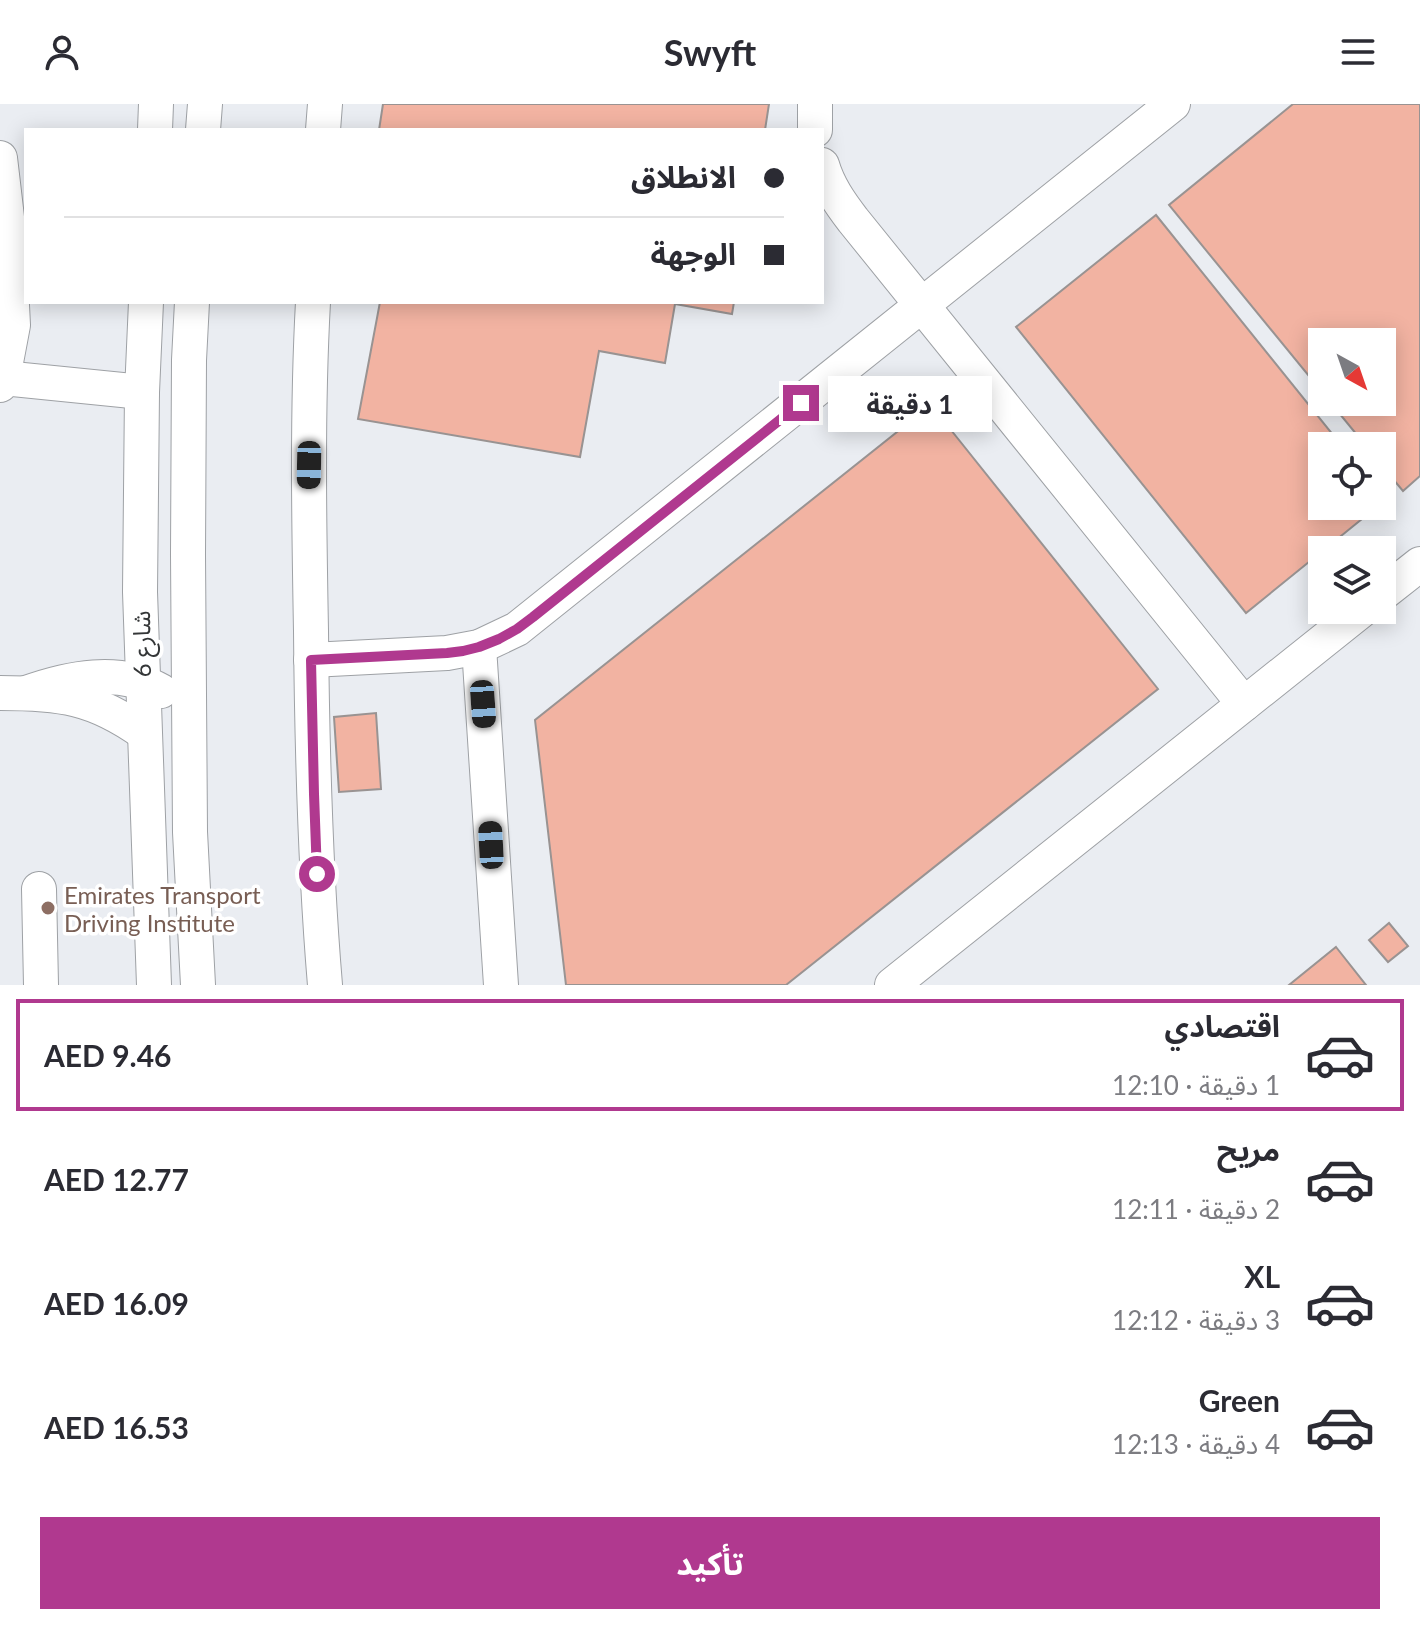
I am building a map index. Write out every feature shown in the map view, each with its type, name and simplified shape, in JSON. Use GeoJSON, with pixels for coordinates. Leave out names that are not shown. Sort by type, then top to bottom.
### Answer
{"type":"FeatureCollection","features":[{"type":"Feature","properties":{"kind":"street"},"geometry":{"type":"LineString","coordinates":[[155,128],[156,104]]}},
{"type":"Feature","properties":{"kind":"street"},"geometry":{"type":"LineString","coordinates":[[203,128],[205,104]]}},
{"type":"Feature","properties":{"kind":"street"},"geometry":{"type":"LineString","coordinates":[[323,128],[325,104]]}},
{"type":"Feature","properties":{"kind":"street"},"geometry":{"type":"LineString","coordinates":[[815,104],[815,128]]}},
{"type":"Feature","properties":{"kind":"street"},"geometry":{"type":"LineString","coordinates":[[311,660],[447,653],[479,647],[508,634],[1173,104]]}},
{"type":"Feature","properties":{"kind":"street"},"geometry":{"type":"LineString","coordinates":[[0,158],[17,227],[13,325],[2,381],[142,392]]}},
{"type":"Feature","properties":{"kind":"street"},"geometry":{"type":"LineString","coordinates":[[824,172],[837,199],[1244,704]]}},
{"type":"Feature","properties":{"kind":"street","name":"شارع 6"},"geometry":{"type":"LineString","coordinates":[[146,304],[140,592],[154,985]]}},
{"type":"Feature","properties":{"kind":"street","name":"شارع 6"},"geometry":{"type":"LineString","coordinates":[[192,304],[189,375],[190,832],[198,985]]}},
{"type":"Feature","properties":{"kind":"street"},"geometry":{"type":"LineString","coordinates":[[313,304],[308,493],[314,809],[325,985]]}},
{"type":"Feature","properties":{"kind":"street"},"geometry":{"type":"LineString","coordinates":[[1396,583],[1420,564]]}},
{"type":"Feature","properties":{"kind":"street"},"geometry":{"type":"LineString","coordinates":[[892,985],[1344,624]]}},
{"type":"Feature","properties":{"kind":"street"},"geometry":{"type":"LineString","coordinates":[[479,647],[501,985]]}},
{"type":"Feature","properties":{"kind":"street"},"geometry":{"type":"LineString","coordinates":[[13,693],[83,678],[113,678],[142,682],[168,695],[189,716]]}},
{"type":"Feature","properties":{"kind":"street"},"geometry":{"type":"LineString","coordinates":[[13,693],[47,693],[88,702],[108,710],[144,733]]}},
{"type":"Feature","properties":{"kind":"street"},"geometry":{"type":"LineString","coordinates":[[39,889],[41,985]]}},
{"type":"Feature","properties":{"kind":"building"},"geometry":{"type":"Polygon","coordinates":[[[383,104],[769,104],[765,128],[379,128],[383,104]]]}},
{"type":"Feature","properties":{"kind":"building"},"geometry":{"type":"Polygon","coordinates":[[[1293,104],[1420,104],[1420,476],[1403,491],[1396,483],[1396,432],[1355,432],[1341,416],[1396,416],[1396,328],[1308,328],[1308,375],[1169,205],[1293,104]]]}},
{"type":"Feature","properties":{"kind":"building"},"geometry":{"type":"Polygon","coordinates":[[[1156,215],[1308,404],[1308,416],[1318,416],[1331,432],[1308,432],[1308,520],[1361,520],[1341,536],[1308,536],[1308,563],[1246,613],[1016,327],[1156,215]]]}},
{"type":"Feature","properties":{"kind":"building"},"geometry":{"type":"Polygon","coordinates":[[[380,304],[675,304],[665,363],[599,351],[580,457],[358,419],[380,304]]]}},
{"type":"Feature","properties":{"kind":"building"},"geometry":{"type":"Polygon","coordinates":[[[675,304],[734,304],[732,314],[675,304]]]}},
{"type":"Feature","properties":{"kind":"building"},"geometry":{"type":"Polygon","coordinates":[[[931,405],[1158,689],[786,985],[566,985],[535,720],[931,405]]]}},
{"type":"Feature","properties":{"kind":"building"},"geometry":{"type":"Polygon","coordinates":[[[376,713],[381,789],[339,792],[334,717],[376,713]]]}},
{"type":"Feature","properties":{"kind":"building"},"geometry":{"type":"Polygon","coordinates":[[[1389,923],[1408,946],[1388,962],[1369,940],[1389,923]]]}},
{"type":"Feature","properties":{"kind":"building"},"geometry":{"type":"Polygon","coordinates":[[[1336,947],[1366,985],[1289,985],[1336,947]]]}},
{"type":"Feature","properties":{"kind":"place","name":"Emirates Transport Driving Institute"},"geometry":{"type":"Point","coordinates":[48,908]}},
{"type":"Feature","properties":{"kind":"route"},"geometry":{"type":"LineString","coordinates":[[317,874],[311,660],[447,653],[479,647],[499,639],[533,617],[801,403]]}}]}
